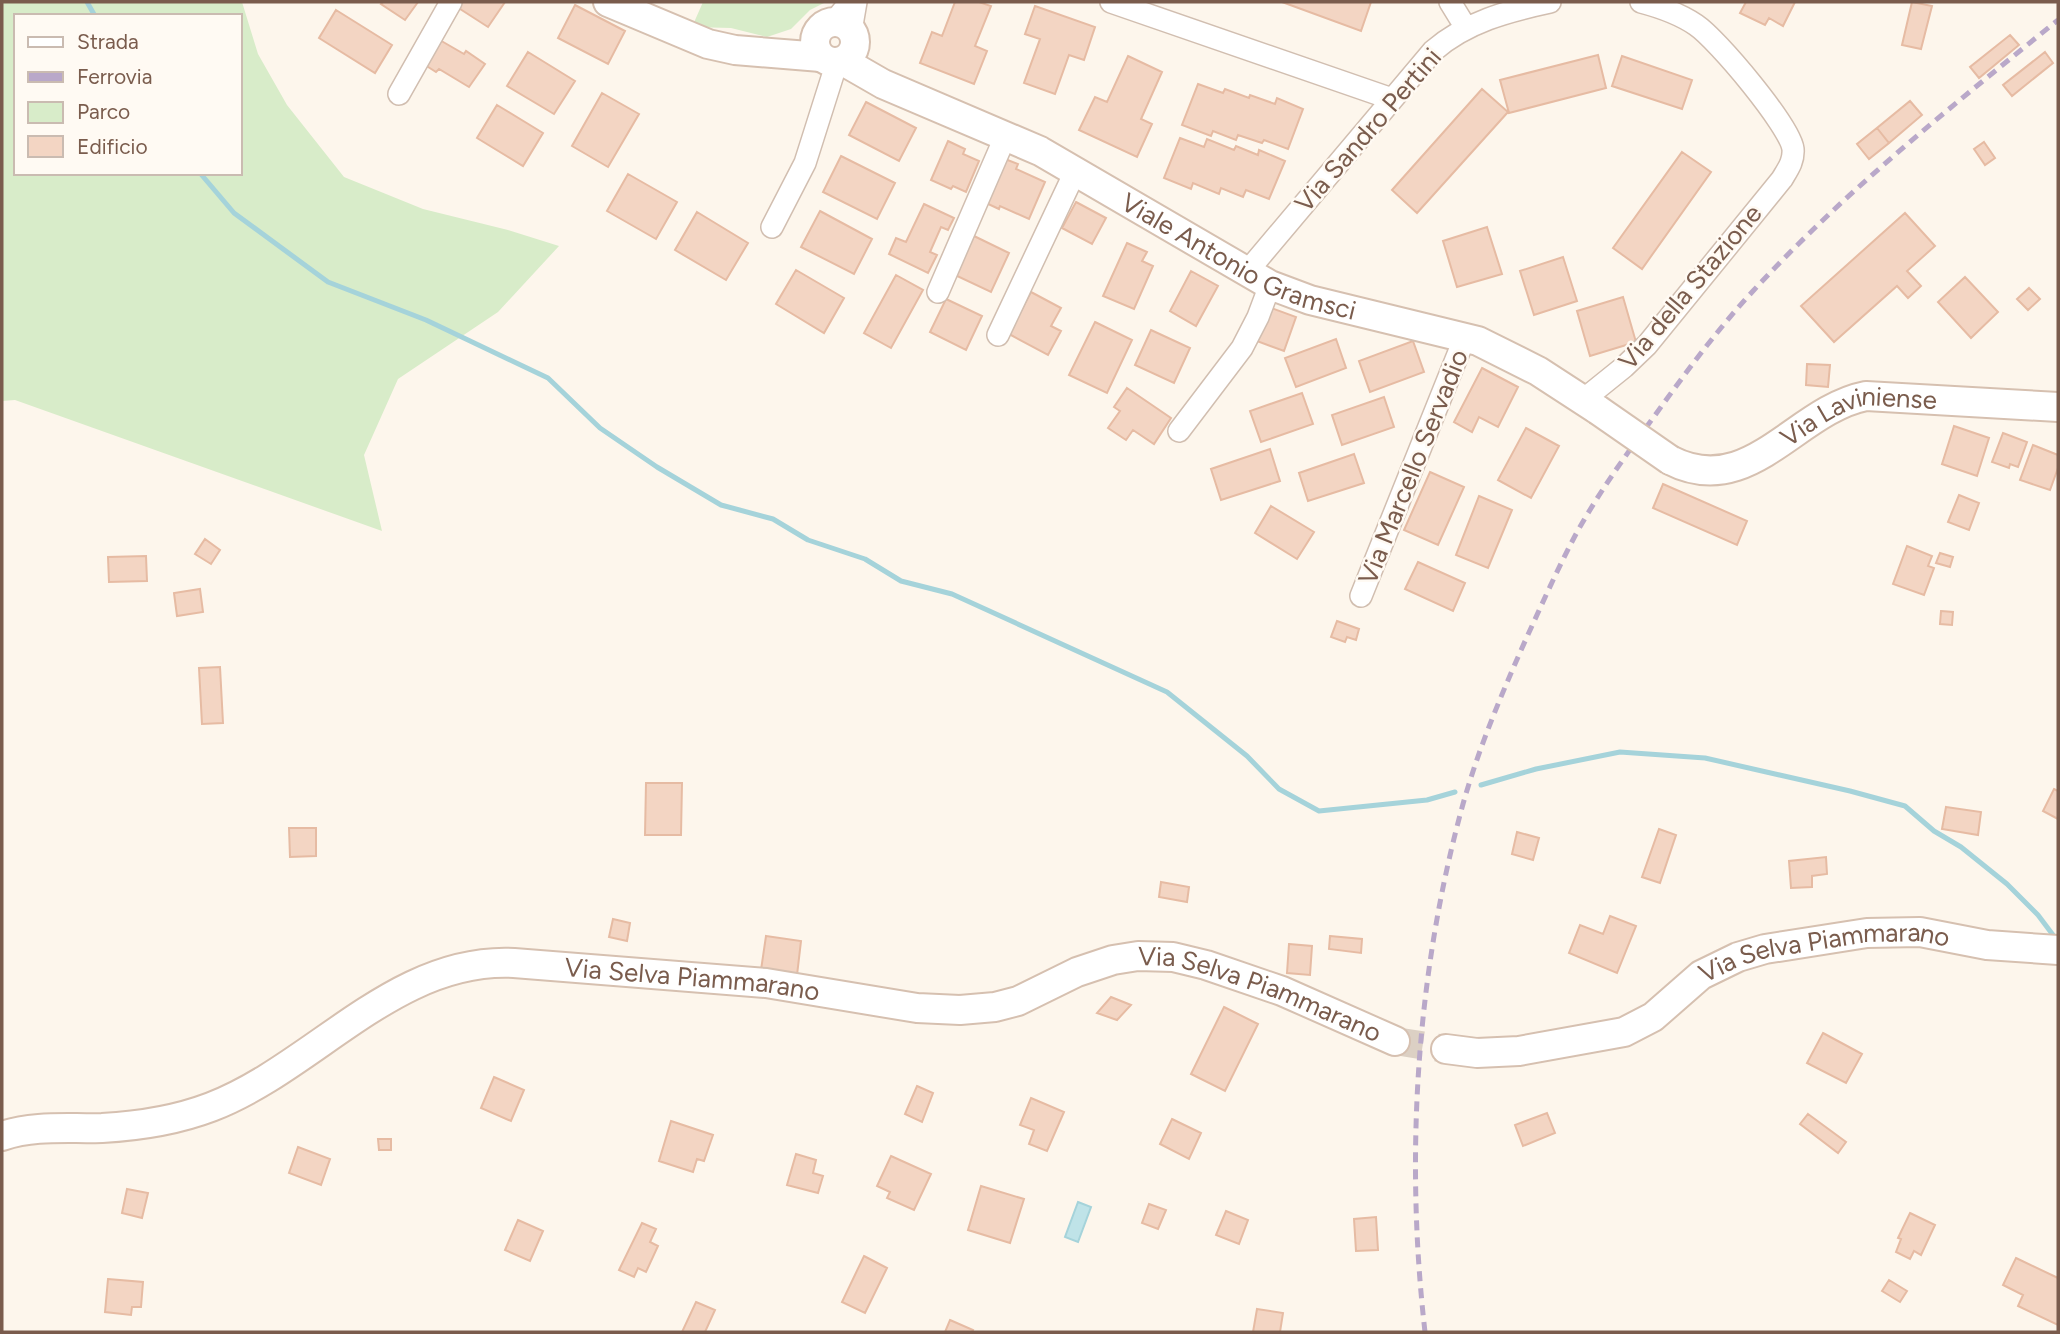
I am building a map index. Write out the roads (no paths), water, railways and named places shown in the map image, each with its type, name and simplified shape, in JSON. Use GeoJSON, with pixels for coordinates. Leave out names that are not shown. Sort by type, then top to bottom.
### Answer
{"type":"FeatureCollection","features":[{"type":"Feature","properties":{"kind":"street"},"geometry":{"type":"LineString","coordinates":[[399,94],[451,2]]}},
{"type":"Feature","properties":{"kind":"street"},"geometry":{"type":"LineString","coordinates":[[608,2],[708,44],[735,50],[768,51],[837,41]]}},
{"type":"Feature","properties":{"kind":"street"},"geometry":{"type":"LineString","coordinates":[[772,227],[805,163],[823,106],[837,41],[856,2]]}},
{"type":"Feature","properties":{"kind":"street"},"geometry":{"type":"LineString","coordinates":[[1111,2],[1392,99]]}},
{"type":"Feature","properties":{"kind":"street"},"geometry":{"type":"LineString","coordinates":[[1450,2],[1466,28]]}},
{"type":"Feature","properties":{"kind":"street","name":"Via Sandro Pertini"},"geometry":{"type":"LineString","coordinates":[[1178,431],[1242,348],[1258,317],[1258,279],[1392,99],[1433,51],[1466,28],[1498,15],[1550,2]]}},
{"type":"Feature","properties":{"kind":"street","name":"Via della Stazione"},"geometry":{"type":"LineString","coordinates":[[1591,405],[1652,338],[1793,160],[1791,143],[1780,124],[1721,46],[1709,34],[1690,22],[1641,2]]}},
{"type":"Feature","properties":{"kind":"street","name":"Viale Antonio Gramsci"},"geometry":{"type":"LineString","coordinates":[[837,41],[883,84],[1040,151],[1258,279],[1310,300],[1465,337],[1502,351],[1591,405]]}},
{"type":"Feature","properties":{"kind":"street"},"geometry":{"type":"LineString","coordinates":[[938,292],[1006,135]]}},
{"type":"Feature","properties":{"kind":"street"},"geometry":{"type":"LineString","coordinates":[[998,335],[1076,172]]}},
{"type":"Feature","properties":{"kind":"street","name":"Via Marcello Servadio"},"geometry":{"type":"LineString","coordinates":[[1361,596],[1465,337]]}},
{"type":"Feature","properties":{"kind":"street","name":"Via Laviniense"},"geometry":{"type":"LineString","coordinates":[[1591,405],[1670,460],[1687,468],[1706,472],[1739,466],[1766,452],[1830,409],[1866,396],[2058,407]]}},
{"type":"Feature","properties":{"kind":"street","name":"Via Selva Piammarano"},"geometry":{"type":"LineString","coordinates":[[1446,1049],[1478,1053],[1508,1052],[1616,1035],[1647,1021],[1693,981],[1718,966],[1765,949],[1867,933],[1920,932],[1987,944],[2058,950]]}},
{"type":"Feature","properties":{"kind":"street","name":"Via Selva Piammarano"},"geometry":{"type":"LineString","coordinates":[[2,1136],[38,1128],[132,1125],[177,1118],[212,1107],[267,1079],[342,1026],[419,983],[454,969],[488,964],[514,963],[766,983],[906,1007],[960,1010],[995,1007],[1018,1001],[1077,972],[1113,960],[1138,956],[1173,957],[1206,965],[1282,992],[1395,1041]]}},
{"type":"Feature","properties":{"kind":"water"},"geometry":{"type":"Polygon","coordinates":[[[1078,1202],[1091,1207],[1078,1242],[1065,1237],[1078,1202]]]}},
{"type":"Feature","properties":{"kind":"waterway"},"geometry":{"type":"LineString","coordinates":[[87,2],[94,14]]}},
{"type":"Feature","properties":{"kind":"waterway"},"geometry":{"type":"LineString","coordinates":[[202,175],[234,213],[328,282],[426,320],[548,378],[600,428],[657,467],[721,505],[773,519],[808,540],[865,559],[901,581],[952,594],[1167,692],[1247,756],[1279,789],[1319,811],[1427,800],[1455,792]]}},
{"type":"Feature","properties":{"kind":"waterway"},"geometry":{"type":"LineString","coordinates":[[1481,785],[1536,769],[1620,752],[1705,758],[1850,791],[1905,806],[1934,831],[1961,847],[2007,884],[2038,915],[2056,939]]}},
{"type":"Feature","properties":{"kind":"tunnel"},"geometry":{"type":"LineString","coordinates":[[1395,1041],[1446,1049]]}},
{"type":"Feature","properties":{"kind":"railway"},"geometry":{"type":"LineString","coordinates":[[1425,1332],[1416,1200],[1416,1133],[1419,1066],[1434,934],[1447,868],[1476,762],[1508,680],[1556,573],[1584,519],[1622,461],[1701,353],[1753,291],[1862,184],[2058,20]]}}]}
